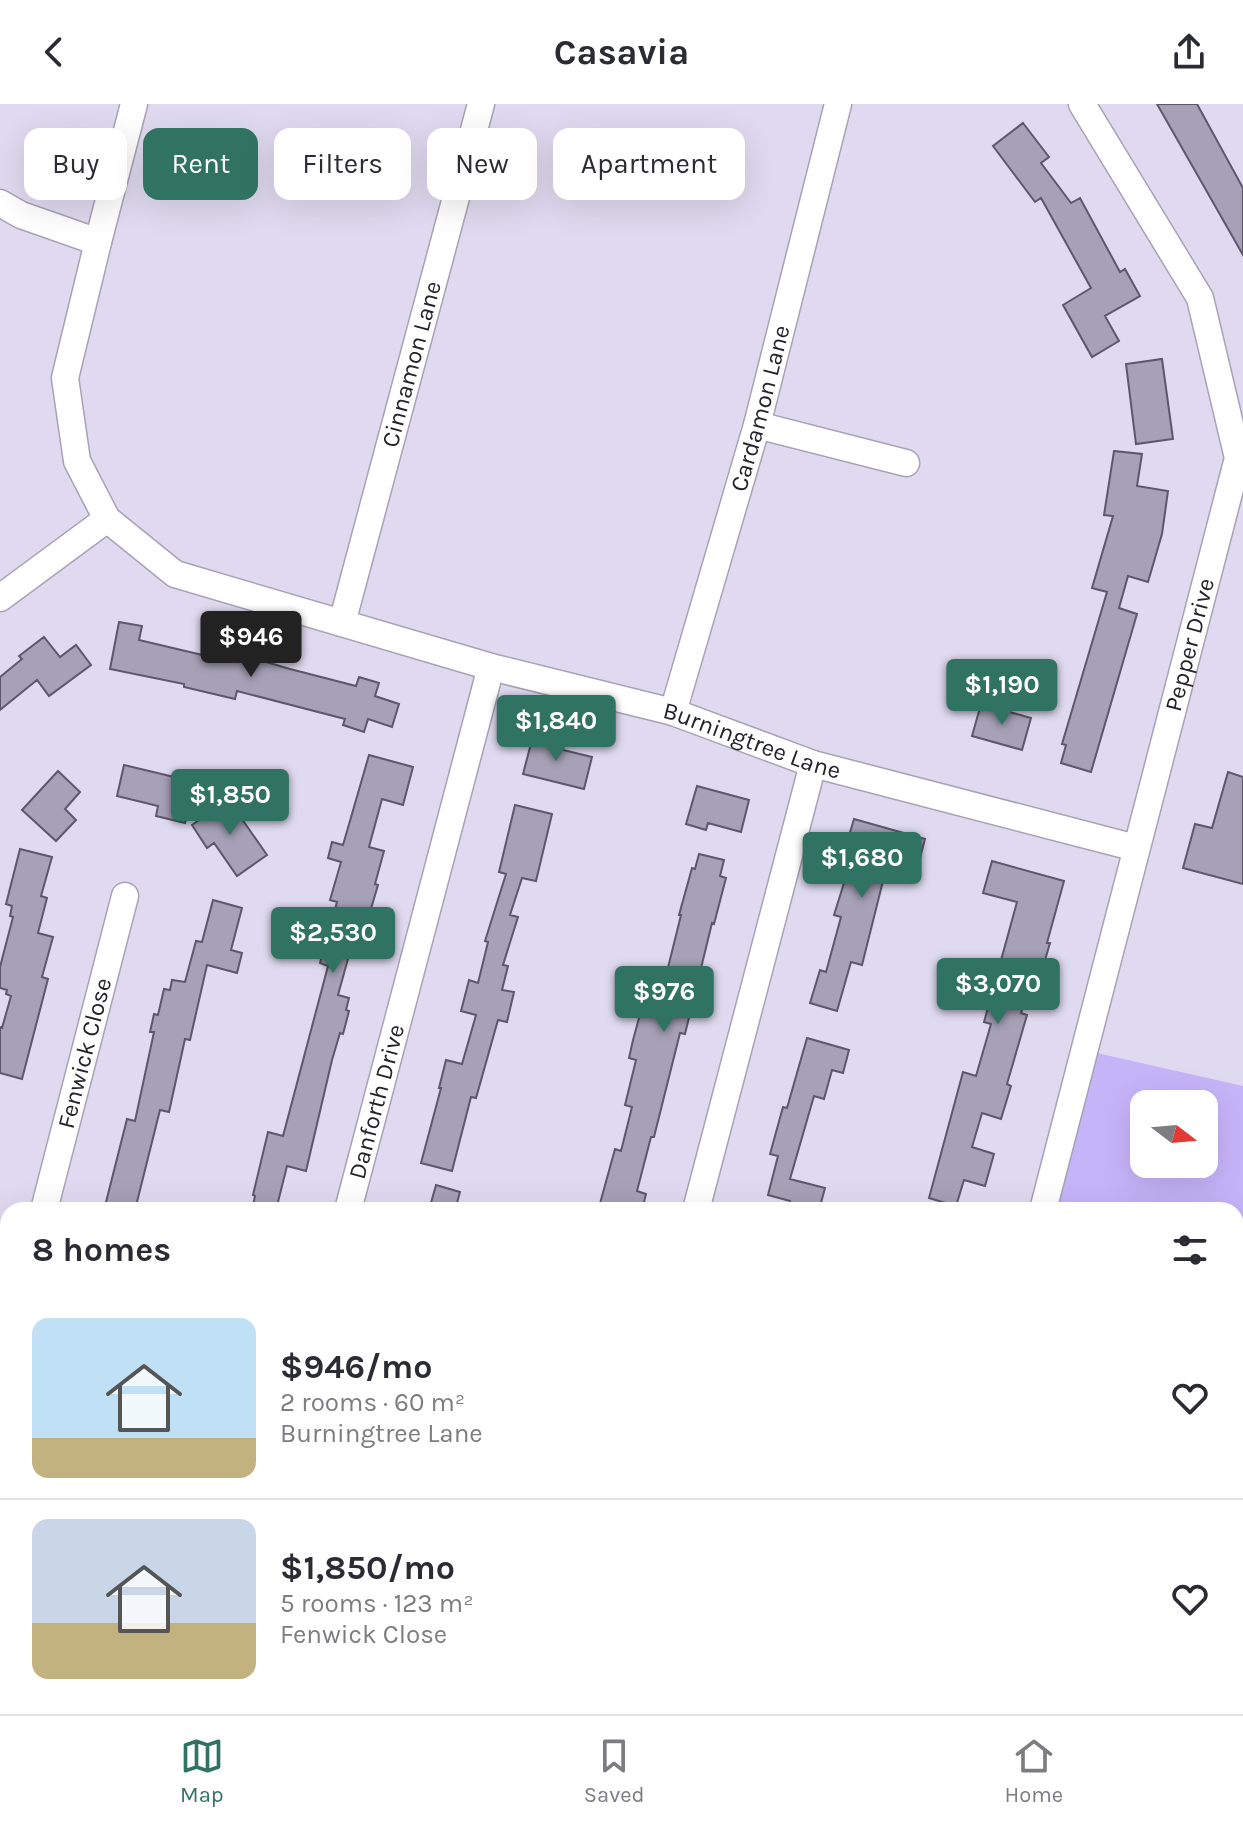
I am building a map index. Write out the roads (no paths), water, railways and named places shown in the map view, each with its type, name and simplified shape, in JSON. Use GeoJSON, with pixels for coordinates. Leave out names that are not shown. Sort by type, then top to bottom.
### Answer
{"type":"FeatureCollection","features":[{"type":"Feature","properties":{"kind":"street"},"geometry":{"type":"LineString","coordinates":[[0,598],[107,519],[77,461],[65,378],[134,104]]}},
{"type":"Feature","properties":{"kind":"street","name":"Cinnamon Lane"},"geometry":{"type":"LineString","coordinates":[[342,623],[481,104]]}},
{"type":"Feature","properties":{"kind":"street","name":"Cardamon Lane"},"geometry":{"type":"LineString","coordinates":[[673,712],[757,425],[838,104]]}},
{"type":"Feature","properties":{"kind":"street","name":"Pepper Drive"},"geometry":{"type":"LineString","coordinates":[[1045,1202],[1238,458],[1200,298],[1082,104]]}},
{"type":"Feature","properties":{"kind":"street"},"geometry":{"type":"LineString","coordinates":[[0,203],[21,215],[98,242]]}},
{"type":"Feature","properties":{"kind":"street"},"geometry":{"type":"LineString","coordinates":[[757,425],[906,463]]}},
{"type":"Feature","properties":{"kind":"street","name":"Burningtree Lane"},"geometry":{"type":"LineString","coordinates":[[107,519],[175,574],[491,667],[673,712],[813,764],[1136,848]]}},
{"type":"Feature","properties":{"kind":"street","name":"Danforth Drive"},"geometry":{"type":"LineString","coordinates":[[350,1202],[491,667]]}},
{"type":"Feature","properties":{"kind":"street"},"geometry":{"type":"LineString","coordinates":[[698,1202],[813,764]]}},
{"type":"Feature","properties":{"kind":"street","name":"Fenwick Close"},"geometry":{"type":"LineString","coordinates":[[46,1202],[125,896]]}}]}
